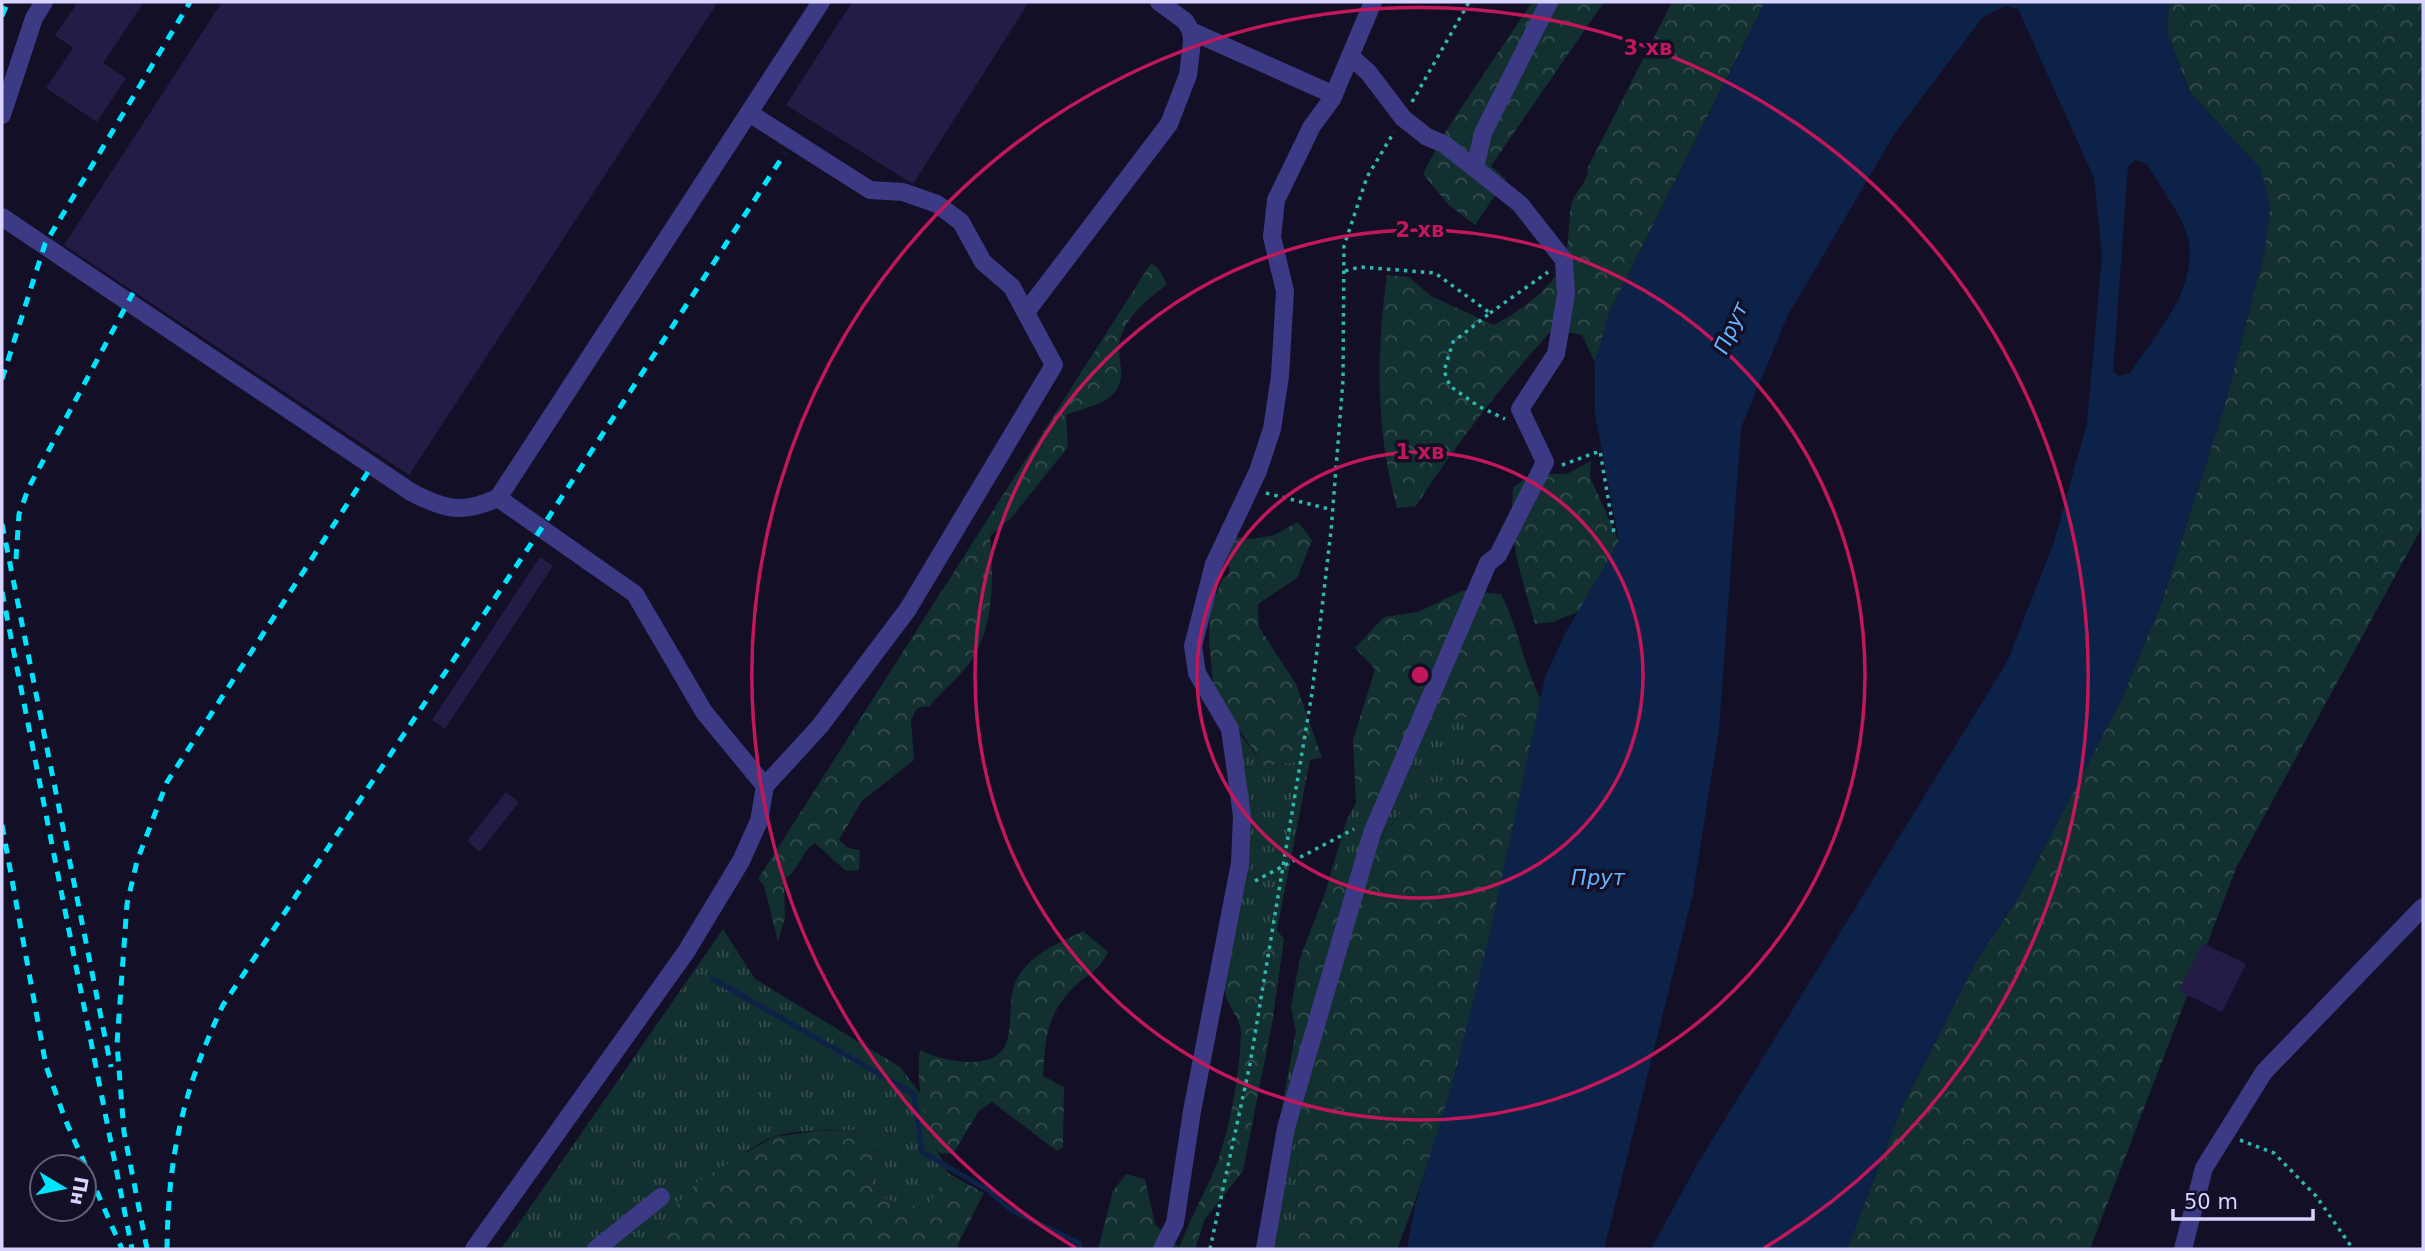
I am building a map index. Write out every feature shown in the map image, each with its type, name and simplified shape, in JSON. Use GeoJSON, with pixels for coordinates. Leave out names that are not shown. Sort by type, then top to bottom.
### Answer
{"type":"FeatureCollection","features":[{"type":"Feature","properties":{"kind":"street"},"geometry":{"type":"LineString","coordinates":[[2,115],[34,18],[44,2]]}},
{"type":"Feature","properties":{"kind":"street"},"geometry":{"type":"LineString","coordinates":[[2,217],[411,492],[436,505],[475,508],[498,498],[821,2]]}},
{"type":"Feature","properties":{"kind":"street"},"geometry":{"type":"LineString","coordinates":[[1026,312],[1169,124],[1188,75],[1191,31],[1185,21],[1159,2]]}},
{"type":"Feature","properties":{"kind":"street"},"geometry":{"type":"LineString","coordinates":[[1161,1249],[1175,1223],[1192,1111],[1240,863],[1242,816],[1230,729],[1197,673],[1194,646],[1214,564],[1250,489],[1272,429],[1280,376],[1285,291],[1272,237],[1276,200],[1312,126],[1334,95],[1373,2]]}},
{"type":"Feature","properties":{"kind":"street"},"geometry":{"type":"LineString","coordinates":[[1475,168],[1483,132],[1549,2]]}},
{"type":"Feature","properties":{"kind":"street"},"geometry":{"type":"LineString","coordinates":[[1191,31],[1334,95]]}},
{"type":"Feature","properties":{"kind":"street"},"geometry":{"type":"LineString","coordinates":[[1265,1249],[1286,1128],[1379,816],[1488,563],[1498,555],[1545,462],[1520,409],[1556,354],[1566,295],[1564,260],[1520,204],[1475,168],[1403,118],[1368,72],[1350,57]]}},
{"type":"Feature","properties":{"kind":"street"},"geometry":{"type":"LineString","coordinates":[[474,1249],[686,952],[741,861],[758,821],[765,786],[820,726],[908,609],[1054,365],[1012,287],[983,262],[961,222],[937,204],[903,192],[870,190],[749,113]]}},
{"type":"Feature","properties":{"kind":"street"},"geometry":{"type":"LineString","coordinates":[[498,498],[635,594],[704,712],[765,786]]}},
{"type":"Feature","properties":{"kind":"street"},"geometry":{"type":"LineString","coordinates":[[2183,1249],[2204,1168],[2264,1072],[2423,907]]}},
{"type":"Feature","properties":{"kind":"street"},"geometry":{"type":"LineString","coordinates":[[596,1249],[661,1197]]}},
{"type":"Feature","properties":{"kind":"path"},"geometry":{"type":"LineString","coordinates":[[1210,1249],[1250,1064],[1312,693],[1333,510],[1343,380],[1344,246],[1367,177],[1469,2]]}},
{"type":"Feature","properties":{"kind":"path"},"geometry":{"type":"LineString","coordinates":[[1511,422],[1478,406],[1450,386],[1444,371],[1453,342],[1564,260]]}},
{"type":"Feature","properties":{"kind":"path"},"geometry":{"type":"LineString","coordinates":[[1345,271],[1360,267],[1434,273],[1490,313]]}},
{"type":"Feature","properties":{"kind":"path"},"geometry":{"type":"LineString","coordinates":[[1545,462],[1558,467],[1600,452],[1614,533]]}},
{"type":"Feature","properties":{"kind":"path"},"geometry":{"type":"LineString","coordinates":[[1250,489],[1333,510]]}},
{"type":"Feature","properties":{"kind":"path"},"geometry":{"type":"LineString","coordinates":[[1235,892],[1379,816]]}},
{"type":"Feature","properties":{"kind":"path"},"geometry":{"type":"LineString","coordinates":[[2225,1134],[2274,1153],[2316,1196],[2353,1249]]}},
{"type":"Feature","properties":{"kind":"green space"},"geometry":{"type":"Polygon","coordinates":[[[1532,2],[1604,2],[1491,166],[1506,179],[1475,225],[1448,204],[1423,174],[1445,132],[1532,2]]]}},
{"type":"Feature","properties":{"kind":"green space"},"geometry":{"type":"Polygon","coordinates":[[[1672,2],[1765,2],[1610,311],[1595,363],[1582,335],[1553,329],[1481,414],[1416,506],[1397,508],[1385,451],[1380,392],[1381,333],[1387,275],[1409,277],[1431,296],[1494,325],[1544,289],[1564,259],[1573,200],[1672,2]]]}},
{"type":"Feature","properties":{"kind":"green space"},"geometry":{"type":"Polygon","coordinates":[[[2169,2],[2423,2],[2423,525],[2237,866],[2090,1249],[1847,1249],[1900,1111],[1976,962],[2019,896],[2121,700],[2162,601],[2224,407],[2264,253],[2270,207],[2260,169],[2190,93],[2167,33],[2169,2]]]}},
{"type":"Feature","properties":{"kind":"green space"},"geometry":{"type":"Polygon","coordinates":[[[1151,263],[1158,268],[1167,284],[1135,312],[1124,329],[1120,339],[1121,376],[1118,387],[1105,401],[1066,415],[1068,447],[1012,517],[990,536],[992,582],[989,614],[980,645],[973,658],[930,706],[917,708],[911,720],[914,760],[862,801],[839,840],[848,848],[860,850],[859,870],[846,871],[815,843],[811,846],[784,880],[785,917],[778,942],[764,886],[758,879],[1151,263]]]}},
{"type":"Feature","properties":{"kind":"green space"},"geometry":{"type":"Polygon","coordinates":[[[1591,461],[1590,477],[1619,541],[1580,611],[1553,622],[1535,624],[1514,542],[1513,488],[1531,474],[1567,474],[1591,461]]]}},
{"type":"Feature","properties":{"kind":"green space"},"geometry":{"type":"Polygon","coordinates":[[[1298,522],[1312,540],[1297,578],[1258,604],[1259,627],[1296,684],[1322,758],[1264,766],[1214,693],[1209,641],[1210,609],[1223,578],[1230,573],[1225,549],[1232,537],[1252,539],[1274,535],[1298,522]]]}},
{"type":"Feature","properties":{"kind":"green space"},"geometry":{"type":"Polygon","coordinates":[[[1462,591],[1501,594],[1541,700],[1480,978],[1443,1115],[1397,1249],[1299,1249],[1296,1155],[1305,1077],[1291,1007],[1300,958],[1324,896],[1371,850],[1406,806],[1467,763],[1475,714],[1417,733],[1388,799],[1356,803],[1353,740],[1375,669],[1355,648],[1384,617],[1418,612],[1462,591]]]}},
{"type":"Feature","properties":{"kind":"green space"},"geometry":{"type":"Polygon","coordinates":[[[1476,713],[1467,763],[1406,806],[1371,850],[1324,896],[1347,819],[1356,803],[1388,799],[1417,733],[1476,713]]]}},
{"type":"Feature","properties":{"kind":"green space"},"geometry":{"type":"Polygon","coordinates":[[[1240,734],[1264,766],[1310,760],[1277,930],[1284,939],[1244,958],[1224,973],[1243,770],[1240,734]]]}},
{"type":"Feature","properties":{"kind":"green space"},"geometry":{"type":"Polygon","coordinates":[[[723,929],[755,979],[900,1067],[922,1096],[928,1131],[948,1173],[927,1208],[887,1200],[872,1184],[875,1144],[866,1130],[797,1132],[763,1141],[716,1176],[659,1225],[658,1249],[501,1249],[723,929]]]}},
{"type":"Feature","properties":{"kind":"green space"},"geometry":{"type":"Polygon","coordinates":[[[1083,931],[1108,952],[1100,965],[1062,1001],[1048,1030],[1043,1076],[1064,1087],[1063,1147],[1057,1151],[992,1102],[979,1111],[953,1154],[940,1153],[929,1132],[922,1104],[920,1050],[954,1061],[993,1058],[1002,1051],[1007,1041],[1012,992],[1024,968],[1047,950],[1083,931]]]}},
{"type":"Feature","properties":{"kind":"green space"},"geometry":{"type":"Polygon","coordinates":[[[1284,939],[1273,1018],[1243,1171],[1205,1219],[1195,1249],[1098,1249],[1113,1191],[1126,1174],[1145,1179],[1155,1224],[1179,1248],[1222,1147],[1235,1088],[1241,1033],[1225,992],[1224,973],[1244,958],[1284,939]]]}},
{"type":"Feature","properties":{"kind":"green space"},"geometry":{"type":"Polygon","coordinates":[[[1296,1031],[1305,1077],[1296,1155],[1299,1249],[1256,1249],[1296,1031]]]}},
{"type":"Feature","properties":{"kind":"green space"},"geometry":{"type":"Polygon","coordinates":[[[867,1130],[875,1144],[872,1184],[887,1200],[927,1208],[948,1173],[984,1193],[957,1246],[960,1249],[658,1249],[659,1225],[697,1182],[773,1137],[815,1131],[867,1130]]]}},
{"type":"Feature","properties":{"kind":"water","name":"Прут"},"geometry":{"type":"Polygon","coordinates":[[[1765,2],[2169,2],[2167,33],[2190,93],[2261,169],[2270,207],[2264,253],[2224,407],[2162,601],[2121,700],[2019,896],[1976,962],[1900,1111],[1847,1249],[1651,1249],[1698,1163],[2007,662],[2054,542],[2087,423],[2102,256],[2094,178],[2018,9],[2005,6],[1983,17],[1895,133],[1787,317],[1741,428],[1719,729],[1693,893],[1604,1249],[1407,1249],[1415,1205],[1455,1074],[1489,938],[1545,677],[1565,634],[1619,541],[1595,414],[1595,363],[1610,311],[1765,2]],[[2136,160],[2128,166],[2113,372],[2119,376],[2130,373],[2166,322],[2185,284],[2189,264],[2189,244],[2183,224],[2147,164],[2136,160]]]}},
{"type":"Feature","properties":{"kind":"building"},"geometry":{"type":"Polygon","coordinates":[[[78,2],[144,2],[103,63],[126,78],[97,122],[46,88],[73,48],[55,35],[78,2]]]}},
{"type":"Feature","properties":{"kind":"building"},"geometry":{"type":"Polygon","coordinates":[[[222,2],[718,2],[409,475],[64,245],[222,2]]]}},
{"type":"Feature","properties":{"kind":"building"},"geometry":{"type":"Polygon","coordinates":[[[852,2],[1029,2],[913,184],[786,105],[852,2]]]}},
{"type":"Feature","properties":{"kind":"building"},"geometry":{"type":"Polygon","coordinates":[[[540,557],[553,566],[445,729],[432,720],[540,557]]]}},
{"type":"Feature","properties":{"kind":"building"},"geometry":{"type":"Polygon","coordinates":[[[506,792],[519,802],[480,852],[467,841],[506,792]]]}},
{"type":"Feature","properties":{"kind":"building"},"geometry":{"type":"Polygon","coordinates":[[[2203,943],[2246,964],[2222,1012],[2179,991],[2203,943]]]}},
{"type":"Feature","properties":{"kind":"waterway"},"geometry":{"type":"LineString","coordinates":[[713,979],[914,1094],[922,1152],[988,1190],[1009,1209],[1079,1243],[1080,1249]]}},
{"type":"Feature","properties":{"kind":"railway"},"geometry":{"type":"LineString","coordinates":[[2,16],[8,2]]}},
{"type":"Feature","properties":{"kind":"railway"},"geometry":{"type":"LineString","coordinates":[[2,379],[45,244],[190,2]]}},
{"type":"Feature","properties":{"kind":"railway"},"geometry":{"type":"LineString","coordinates":[[167,1249],[171,1184],[180,1124],[198,1066],[223,1005],[541,529],[785,153]]}},
{"type":"Feature","properties":{"kind":"railway"},"geometry":{"type":"LineString","coordinates":[[16,559],[19,514],[29,487],[133,293]]}},
{"type":"Feature","properties":{"kind":"railway"},"geometry":{"type":"LineString","coordinates":[[147,1249],[124,1132],[117,1044],[127,904],[137,861],[167,782],[368,472]]}},
{"type":"Feature","properties":{"kind":"railway"},"geometry":{"type":"LineString","coordinates":[[2,524],[111,1067]]}},
{"type":"Feature","properties":{"kind":"railway"},"geometry":{"type":"LineString","coordinates":[[2,592],[132,1249]]}},
{"type":"Feature","properties":{"kind":"railway"},"geometry":{"type":"LineString","coordinates":[[2,825],[46,1066],[65,1119],[122,1249]]}}]}
